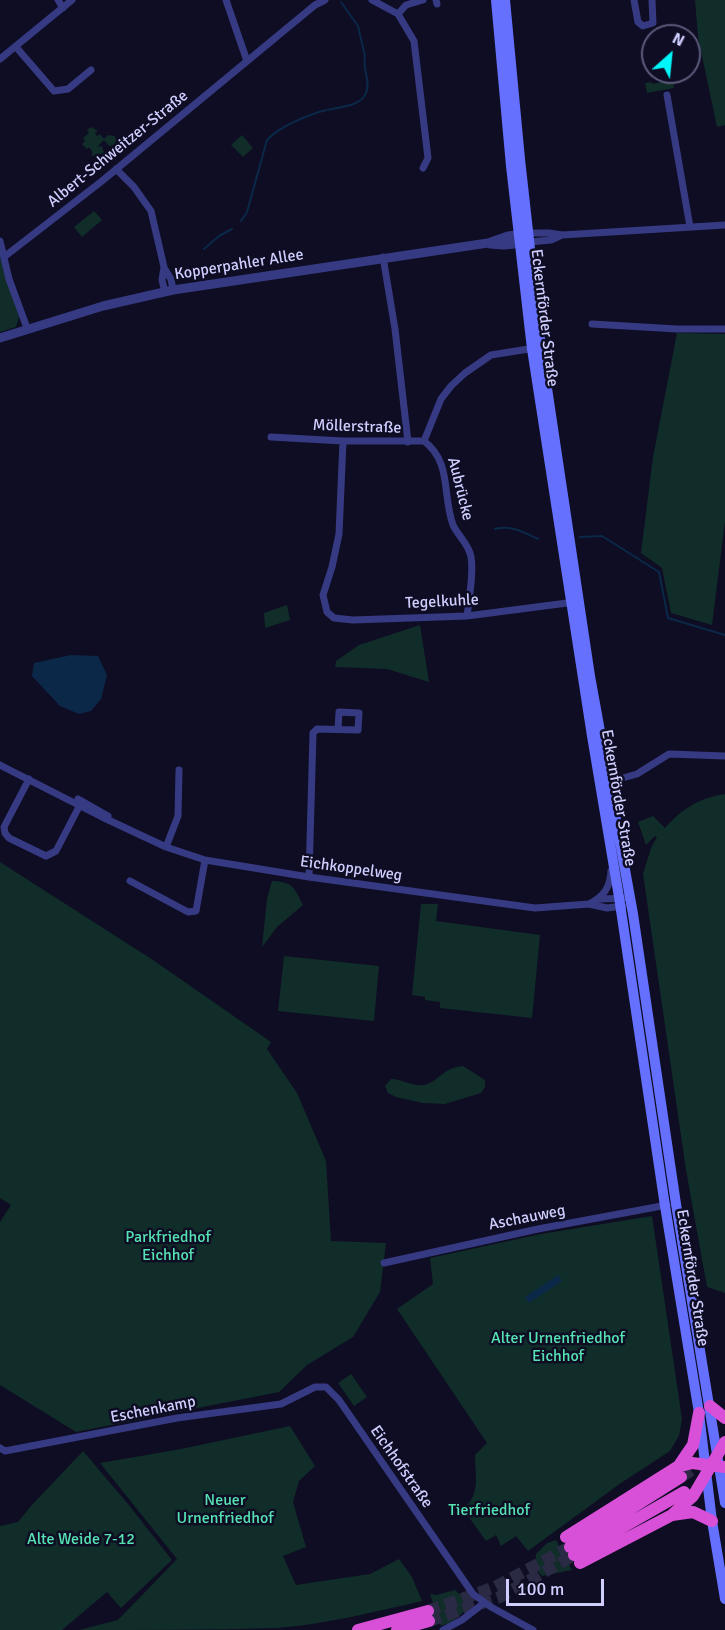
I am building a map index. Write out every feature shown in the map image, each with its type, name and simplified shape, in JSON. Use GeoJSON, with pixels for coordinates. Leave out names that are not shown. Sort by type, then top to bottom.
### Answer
{"type":"FeatureCollection","features":[{"type":"Feature","properties":{"kind":"highway"},"geometry":{"type":"LineString","coordinates":[[679,1472],[693,1445],[705,1410],[725,1418]]}},
{"type":"Feature","properties":{"kind":"highway"},"geometry":{"type":"LineString","coordinates":[[672,1515],[693,1496],[714,1466],[725,1442]]}},
{"type":"Feature","properties":{"kind":"highway"},"geometry":{"type":"LineString","coordinates":[[573,1550],[688,1463],[714,1466]]}},
{"type":"Feature","properties":{"kind":"highway"},"geometry":{"type":"LineString","coordinates":[[573,1550],[684,1492]]}},
{"type":"Feature","properties":{"kind":"highway"},"geometry":{"type":"LineString","coordinates":[[573,1550],[672,1515],[693,1512],[712,1521]]}},
{"type":"Feature","properties":{"kind":"highway"},"geometry":{"type":"LineString","coordinates":[[358,1630],[428,1616],[397,1630]]}},
{"type":"Feature","properties":{"kind":"main road","name":"Eckernförder Straße"},"geometry":{"type":"LineString","coordinates":[[496,0],[536,348],[575,602],[676,1204],[714,1466],[725,1503]]}},
{"type":"Feature","properties":{"kind":"main road","name":"Eckernförder Straße"},"geometry":{"type":"LineString","coordinates":[[505,0],[520,159],[524,238]]}},
{"type":"Feature","properties":{"kind":"main road","name":"Eckernförder Straße"},"geometry":{"type":"LineString","coordinates":[[605,783],[613,864],[625,902],[665,1206],[705,1410]]}},
{"type":"Feature","properties":{"kind":"main road","name":"Eckernförder Straße"},"geometry":{"type":"LineString","coordinates":[[714,1466],[712,1521],[725,1599]]}},
{"type":"Feature","properties":{"kind":"street"},"geometry":{"type":"LineString","coordinates":[[58,0],[63,8]]}},
{"type":"Feature","properties":{"kind":"street"},"geometry":{"type":"LineString","coordinates":[[0,59],[72,0]]}},
{"type":"Feature","properties":{"kind":"street"},"geometry":{"type":"LineString","coordinates":[[226,0],[247,61]]}},
{"type":"Feature","properties":{"kind":"street"},"geometry":{"type":"LineString","coordinates":[[372,0],[398,14],[414,41],[429,158],[423,168]]}},
{"type":"Feature","properties":{"kind":"street"},"geometry":{"type":"LineString","coordinates":[[398,14],[406,5],[423,0]]}},
{"type":"Feature","properties":{"kind":"street"},"geometry":{"type":"LineString","coordinates":[[634,0],[638,22],[643,26],[653,23],[652,0]]}},
{"type":"Feature","properties":{"kind":"street","name":"Albert-Schweitzer-Straße"},"geometry":{"type":"LineString","coordinates":[[4,257],[323,1]]}},
{"type":"Feature","properties":{"kind":"street"},"geometry":{"type":"LineString","coordinates":[[16,47],[54,91],[68,89],[91,70]]}},
{"type":"Feature","properties":{"kind":"street"},"geometry":{"type":"LineString","coordinates":[[667,95],[690,227]]}},
{"type":"Feature","properties":{"kind":"street"},"geometry":{"type":"LineString","coordinates":[[116,169],[134,187],[151,211],[164,267],[171,279],[169,291]]}},
{"type":"Feature","properties":{"kind":"street"},"geometry":{"type":"LineString","coordinates":[[524,238],[549,233],[562,236],[725,225]]}},
{"type":"Feature","properties":{"kind":"street","name":"Kopperpahler Allee"},"geometry":{"type":"LineString","coordinates":[[0,338],[103,306],[169,291],[383,257],[524,238]]}},
{"type":"Feature","properties":{"kind":"street"},"geometry":{"type":"LineString","coordinates":[[0,241],[27,328]]}},
{"type":"Feature","properties":{"kind":"street"},"geometry":{"type":"LineString","coordinates":[[383,257],[395,329],[408,442]]}},
{"type":"Feature","properties":{"kind":"street"},"geometry":{"type":"LineString","coordinates":[[592,324],[677,329],[725,329]]}},
{"type":"Feature","properties":{"kind":"street","name":"Möllerstraße"},"geometry":{"type":"LineString","coordinates":[[271,437],[343,441],[424,441],[441,399],[465,373],[491,355],[536,348]]}},
{"type":"Feature","properties":{"kind":"street","name":"Tegelkuhle"},"geometry":{"type":"LineString","coordinates":[[343,441],[339,534],[323,595],[327,612],[334,618],[354,620],[467,616],[575,602]]}},
{"type":"Feature","properties":{"kind":"street","name":"Aubrücke"},"geometry":{"type":"LineString","coordinates":[[424,441],[432,447],[443,466],[449,511],[454,528],[471,554],[467,616]]}},
{"type":"Feature","properties":{"kind":"street"},"geometry":{"type":"LineString","coordinates":[[309,877],[313,733],[317,729],[338,729]]}},
{"type":"Feature","properties":{"kind":"street"},"geometry":{"type":"LineString","coordinates":[[605,783],[637,774],[669,754],[725,756]]}},
{"type":"Feature","properties":{"kind":"street","name":"Eichkoppelweg"},"geometry":{"type":"LineString","coordinates":[[0,765],[81,803],[166,847],[205,860],[309,877],[535,908],[589,904],[607,908],[625,902]]}},
{"type":"Feature","properties":{"kind":"street"},"geometry":{"type":"LineString","coordinates":[[166,847],[178,816],[179,770]]}},
{"type":"Feature","properties":{"kind":"street"},"geometry":{"type":"LineString","coordinates":[[28,779],[4,827],[5,833],[9,838],[46,856],[56,851],[81,803]]}},
{"type":"Feature","properties":{"kind":"street"},"geometry":{"type":"LineString","coordinates":[[130,881],[188,912],[196,911],[205,860]]}},
{"type":"Feature","properties":{"kind":"street"},"geometry":{"type":"LineString","coordinates":[[598,899],[609,886],[613,864]]}},
{"type":"Feature","properties":{"kind":"street","name":"Eichkoppelweg"},"geometry":{"type":"LineString","coordinates":[[589,904],[598,899],[625,902]]}},
{"type":"Feature","properties":{"kind":"street","name":"Aschauweg"},"geometry":{"type":"LineString","coordinates":[[384,1263],[538,1229],[676,1204]]}},
{"type":"Feature","properties":{"kind":"street","name":"Eichhofstraße"},"geometry":{"type":"LineString","coordinates":[[294,1398],[319,1386],[331,1390],[473,1594],[484,1603],[533,1630]]}},
{"type":"Feature","properties":{"kind":"street","name":"Eschenkamp"},"geometry":{"type":"LineString","coordinates":[[2,1451],[177,1418],[281,1404],[294,1398]]}},
{"type":"Feature","properties":{"kind":"street"},"geometry":{"type":"LineString","coordinates":[[443,1630],[462,1620],[484,1603]]}},
{"type":"Feature","properties":{"kind":"green space"},"geometry":{"type":"Polygon","coordinates":[[[695,0],[725,0],[725,125],[717,127],[701,51],[701,24],[697,24],[695,0]]]}},
{"type":"Feature","properties":{"kind":"green space"},"geometry":{"type":"Polygon","coordinates":[[[645,84],[673,84],[674,88],[647,93],[645,84]]]}},
{"type":"Feature","properties":{"kind":"green space"},"geometry":{"type":"Polygon","coordinates":[[[91,127],[98,131],[95,133],[97,136],[100,134],[104,139],[108,135],[115,136],[114,145],[109,146],[104,140],[97,147],[102,146],[104,153],[92,156],[89,147],[87,149],[82,144],[85,141],[83,138],[89,133],[87,130],[91,127]]]}},
{"type":"Feature","properties":{"kind":"green space"},"geometry":{"type":"Polygon","coordinates":[[[242,135],[253,148],[243,157],[231,145],[242,135]]]}},
{"type":"Feature","properties":{"kind":"green space"},"geometry":{"type":"Polygon","coordinates":[[[94,211],[102,220],[82,237],[74,227],[94,211]]]}},
{"type":"Feature","properties":{"kind":"green space"},"geometry":{"type":"Polygon","coordinates":[[[0,257],[19,317],[16,327],[0,332],[0,257]]]}},
{"type":"Feature","properties":{"kind":"green space"},"geometry":{"type":"Polygon","coordinates":[[[677,333],[725,334],[725,521],[712,625],[671,613],[662,568],[641,553],[653,457],[677,333]]]}},
{"type":"Feature","properties":{"kind":"green space"},"geometry":{"type":"Polygon","coordinates":[[[287,605],[290,620],[265,628],[264,613],[287,605]]]}},
{"type":"Feature","properties":{"kind":"green space"},"geometry":{"type":"Polygon","coordinates":[[[420,625],[429,682],[387,669],[335,667],[336,661],[359,645],[420,625]]]}},
{"type":"Feature","properties":{"kind":"green space"},"geometry":{"type":"Polygon","coordinates":[[[725,794],[725,1293],[707,1287],[686,1170],[643,874],[657,837],[655,836],[646,845],[638,822],[653,816],[665,828],[692,805],[707,798],[725,794]]]}},
{"type":"Feature","properties":{"kind":"green space","name":"Parkfriedhof Eichhof"},"geometry":{"type":"Polygon","coordinates":[[[0,862],[153,960],[271,1042],[267,1049],[297,1093],[326,1161],[331,1241],[386,1243],[380,1292],[353,1337],[307,1365],[279,1392],[76,1432],[0,1385],[0,1222],[11,1205],[0,1198],[0,862]]]}},
{"type":"Feature","properties":{"kind":"green space"},"geometry":{"type":"Polygon","coordinates":[[[272,881],[289,884],[303,905],[277,927],[262,947],[267,899],[272,881]]]}},
{"type":"Feature","properties":{"kind":"green space"},"geometry":{"type":"Polygon","coordinates":[[[421,904],[438,904],[436,921],[540,935],[532,1018],[440,1008],[440,1002],[412,995],[421,904]]]}},
{"type":"Feature","properties":{"kind":"green space"},"geometry":{"type":"Polygon","coordinates":[[[284,956],[379,966],[374,1021],[278,1011],[284,956]]]}},
{"type":"Feature","properties":{"kind":"green space"},"geometry":{"type":"Polygon","coordinates":[[[463,1066],[485,1080],[485,1087],[481,1093],[445,1104],[423,1103],[396,1097],[388,1093],[385,1086],[391,1079],[424,1085],[434,1081],[450,1069],[463,1066]]]}},
{"type":"Feature","properties":{"kind":"green space","name":"Alter Urnenfriedhof Eichhof"},"geometry":{"type":"Polygon","coordinates":[[[652,1216],[682,1419],[679,1436],[670,1451],[621,1483],[528,1551],[516,1536],[501,1546],[496,1535],[486,1541],[463,1509],[475,1491],[475,1455],[487,1443],[397,1309],[433,1284],[430,1258],[541,1234],[652,1216]]]}},
{"type":"Feature","properties":{"kind":"green space"},"geometry":{"type":"Polygon","coordinates":[[[351,1374],[367,1397],[354,1406],[338,1383],[351,1374]]]}},
{"type":"Feature","properties":{"kind":"green space","name":"Neuer Urnenfriedhof"},"geometry":{"type":"Polygon","coordinates":[[[290,1426],[315,1466],[299,1481],[293,1502],[306,1547],[283,1556],[296,1585],[370,1574],[399,1559],[412,1577],[422,1601],[332,1621],[277,1628],[79,1630],[118,1620],[177,1559],[100,1463],[290,1426]]]}},
{"type":"Feature","properties":{"kind":"green space","name":"Alte Weide 7-12"},"geometry":{"type":"Polygon","coordinates":[[[83,1451],[172,1560],[121,1608],[107,1592],[62,1630],[0,1630],[0,1526],[18,1522],[83,1451]]]}},
{"type":"Feature","properties":{"kind":"green space"},"geometry":{"type":"Polygon","coordinates":[[[556,1540],[572,1570],[542,1576],[535,1568],[536,1554],[547,1543],[556,1540]]]}},
{"type":"Feature","properties":{"kind":"green space"},"geometry":{"type":"Polygon","coordinates":[[[455,1590],[472,1605],[452,1622],[441,1626],[430,1594],[436,1595],[455,1590]]]}},
{"type":"Feature","properties":{"kind":"water"},"geometry":{"type":"Polygon","coordinates":[[[71,655],[98,656],[107,675],[101,699],[91,711],[79,714],[60,706],[32,676],[34,663],[71,655]]]}},
{"type":"Feature","properties":{"kind":"water"},"geometry":{"type":"Polygon","coordinates":[[[558,1275],[562,1281],[529,1303],[525,1297],[558,1275]]]}},
{"type":"Feature","properties":{"kind":"waterway"},"geometry":{"type":"LineString","coordinates":[[241,221],[247,212],[267,140],[283,127],[322,111],[351,105],[358,102],[366,93],[368,84],[365,56],[358,26],[341,2]]}},
{"type":"Feature","properties":{"kind":"waterway"},"geometry":{"type":"LineString","coordinates":[[204,249],[219,236],[232,229]]}},
{"type":"Feature","properties":{"kind":"waterway"},"geometry":{"type":"LineString","coordinates":[[495,529],[512,529],[538,539]]}},
{"type":"Feature","properties":{"kind":"waterway"},"geometry":{"type":"LineString","coordinates":[[580,537],[602,536],[659,572],[668,618],[725,635]]}},
{"type":"Feature","properties":{"kind":"tunnel"},"geometry":{"type":"LineString","coordinates":[[681,1477],[706,1460]]}},
{"type":"Feature","properties":{"kind":"tunnel"},"geometry":{"type":"LineString","coordinates":[[428,1611],[495,1587],[570,1547]]}},
{"type":"Feature","properties":{"kind":"tunnel"},"geometry":{"type":"LineString","coordinates":[[429,1621],[500,1597],[574,1555]]}},
{"type":"Feature","properties":{"kind":"park label","name":"Tierfriedhof"},"geometry":{"type":"Point","coordinates":[489,1511]}}]}
